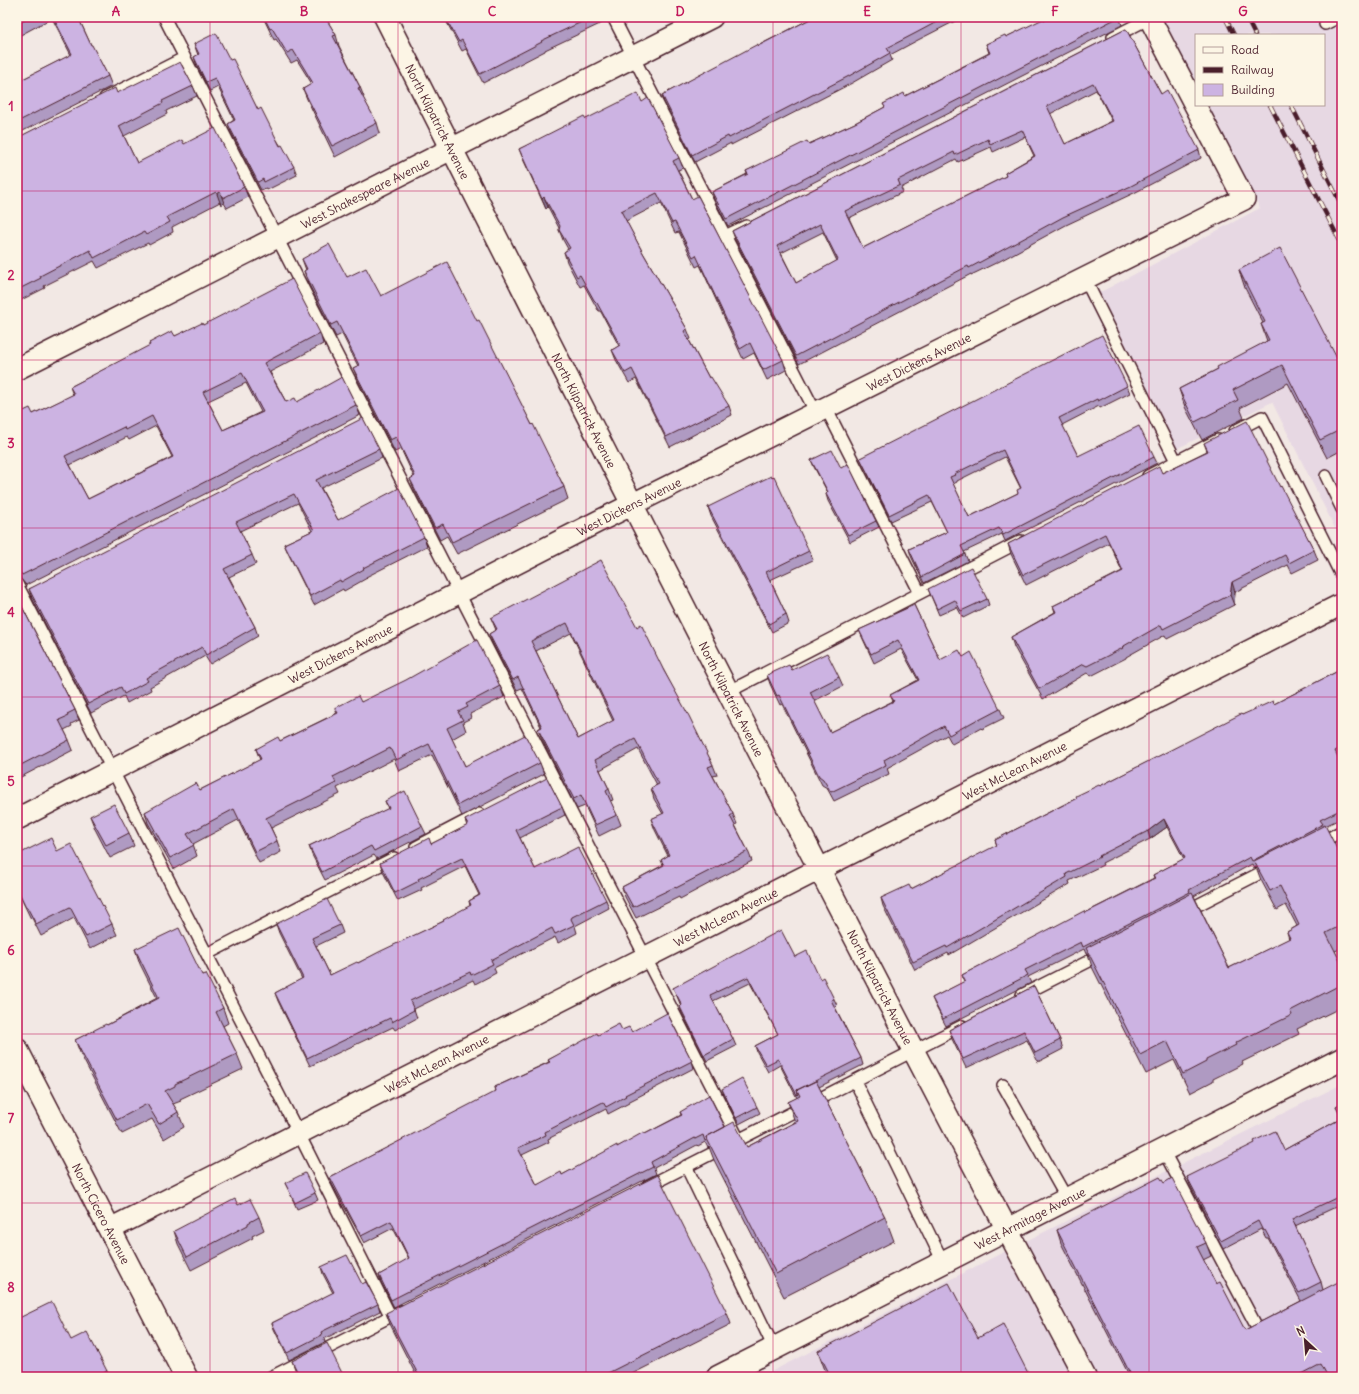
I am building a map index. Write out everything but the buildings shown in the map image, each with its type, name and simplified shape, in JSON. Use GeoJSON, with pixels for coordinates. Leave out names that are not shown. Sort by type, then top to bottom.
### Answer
{"type":"FeatureCollection","features":[{"type":"Feature","properties":{"kind":"main road","name":"North Cicero Avenue"},"geometry":{"type":"LineString","coordinates":[[17,1050],[186,1377]]}},
{"type":"Feature","properties":{"kind":"main road","name":"West Armitage Avenue"},"geometry":{"type":"LineString","coordinates":[[718,1377],[1342,1059]]}},
{"type":"Feature","properties":{"kind":"street","name":"North Kilpatrick Avenue"},"geometry":{"type":"LineString","coordinates":[[385,17],[728,692],[1085,1377]]}},
{"type":"Feature","properties":{"kind":"street","name":"West Shakespeare Avenue"},"geometry":{"type":"LineString","coordinates":[[17,368],[712,17]]}},
{"type":"Feature","properties":{"kind":"street","name":"West Dickens Avenue"},"geometry":{"type":"LineString","coordinates":[[1150,18],[1195,105]]}},
{"type":"Feature","properties":{"kind":"street","name":"West Dickens Avenue"},"geometry":{"type":"LineString","coordinates":[[17,819],[633,504],[1244,199],[1196,106]]}},
{"type":"Feature","properties":{"kind":"street","name":"West McLean Avenue"},"geometry":{"type":"LineString","coordinates":[[110,1229],[1342,604]]}},
{"type":"Feature","properties":{"kind":"lane"},"geometry":{"type":"LineString","coordinates":[[164,17],[366,420],[459,593],[549,778],[646,958],[739,1140]]}},
{"type":"Feature","properties":{"kind":"lane"},"geometry":{"type":"LineString","coordinates":[[613,17],[725,236],[920,593]]}},
{"type":"Feature","properties":{"kind":"lane"},"geometry":{"type":"LineString","coordinates":[[1325,24],[1339,17]]}},
{"type":"Feature","properties":{"kind":"lane"},"geometry":{"type":"LineString","coordinates":[[1101,44],[1150,18]]}},
{"type":"Feature","properties":{"kind":"lane"},"geometry":{"type":"LineString","coordinates":[[94,103],[184,58]]}},
{"type":"Feature","properties":{"kind":"lane"},"geometry":{"type":"LineString","coordinates":[[725,236],[753,222]]}},
{"type":"Feature","properties":{"kind":"lane"},"geometry":{"type":"LineString","coordinates":[[1085,278],[1176,461]]}},
{"type":"Feature","properties":{"kind":"lane"},"geometry":{"type":"LineString","coordinates":[[1140,480],[1262,417],[1342,577]]}},
{"type":"Feature","properties":{"kind":"lane"},"geometry":{"type":"LineString","coordinates":[[1326,476],[1342,509]]}},
{"type":"Feature","properties":{"kind":"lane"},"geometry":{"type":"LineString","coordinates":[[728,692],[1034,534]]}},
{"type":"Feature","properties":{"kind":"lane"},"geometry":{"type":"LineString","coordinates":[[17,584],[26,593],[112,770],[391,1317]]}},
{"type":"Feature","properties":{"kind":"lane"},"geometry":{"type":"LineString","coordinates":[[207,954],[489,809]]}},
{"type":"Feature","properties":{"kind":"lane"},"geometry":{"type":"LineString","coordinates":[[1307,849],[1342,831]]}},
{"type":"Feature","properties":{"kind":"lane"},"geometry":{"type":"LineString","coordinates":[[1174,918],[1279,864]]}},
{"type":"Feature","properties":{"kind":"lane"},"geometry":{"type":"LineString","coordinates":[[1012,1000],[1111,950]]}},
{"type":"Feature","properties":{"kind":"lane"},"geometry":{"type":"LineString","coordinates":[[637,1191],[970,1022]]}},
{"type":"Feature","properties":{"kind":"lane"},"geometry":{"type":"LineString","coordinates":[[854,1081],[943,1262]]}},
{"type":"Feature","properties":{"kind":"lane"},"geometry":{"type":"LineString","coordinates":[[1003,1085],[1067,1199]]}},
{"type":"Feature","properties":{"kind":"lane"},"geometry":{"type":"LineString","coordinates":[[1163,1150],[1259,1331],[1273,1324]]}},
{"type":"Feature","properties":{"kind":"lane"},"geometry":{"type":"LineString","coordinates":[[686,1166],[774,1348]]}},
{"type":"Feature","properties":{"kind":"lane"},"geometry":{"type":"LineString","coordinates":[[271,1377],[412,1306]]}},
{"type":"Feature","properties":{"kind":"shaded area"},"geometry":{"type":"Polygon","coordinates":[[[1162,17],[1342,17],[1342,542],[1272,402],[1174,450],[1095,295],[1260,208],[1208,106],[1325,106],[1325,34],[1195,34],[1195,81],[1162,17]]]}},
{"type":"Feature","properties":{"kind":"shaded area"},"geometry":{"type":"Polygon","coordinates":[[[1342,1084],[1342,1377],[761,1377],[994,1257],[1342,1084]]]}},
{"type":"Feature","properties":{"kind":"railway"},"geometry":{"type":"LineString","coordinates":[[1225,17],[1234,34]]}},
{"type":"Feature","properties":{"kind":"railway"},"geometry":{"type":"LineString","coordinates":[[1246,17],[1254,34]]}},
{"type":"Feature","properties":{"kind":"railway"},"geometry":{"type":"LineString","coordinates":[[1271,106],[1342,245]]}},
{"type":"Feature","properties":{"kind":"railway"},"geometry":{"type":"LineString","coordinates":[[1292,106],[1342,206]]}}]}
